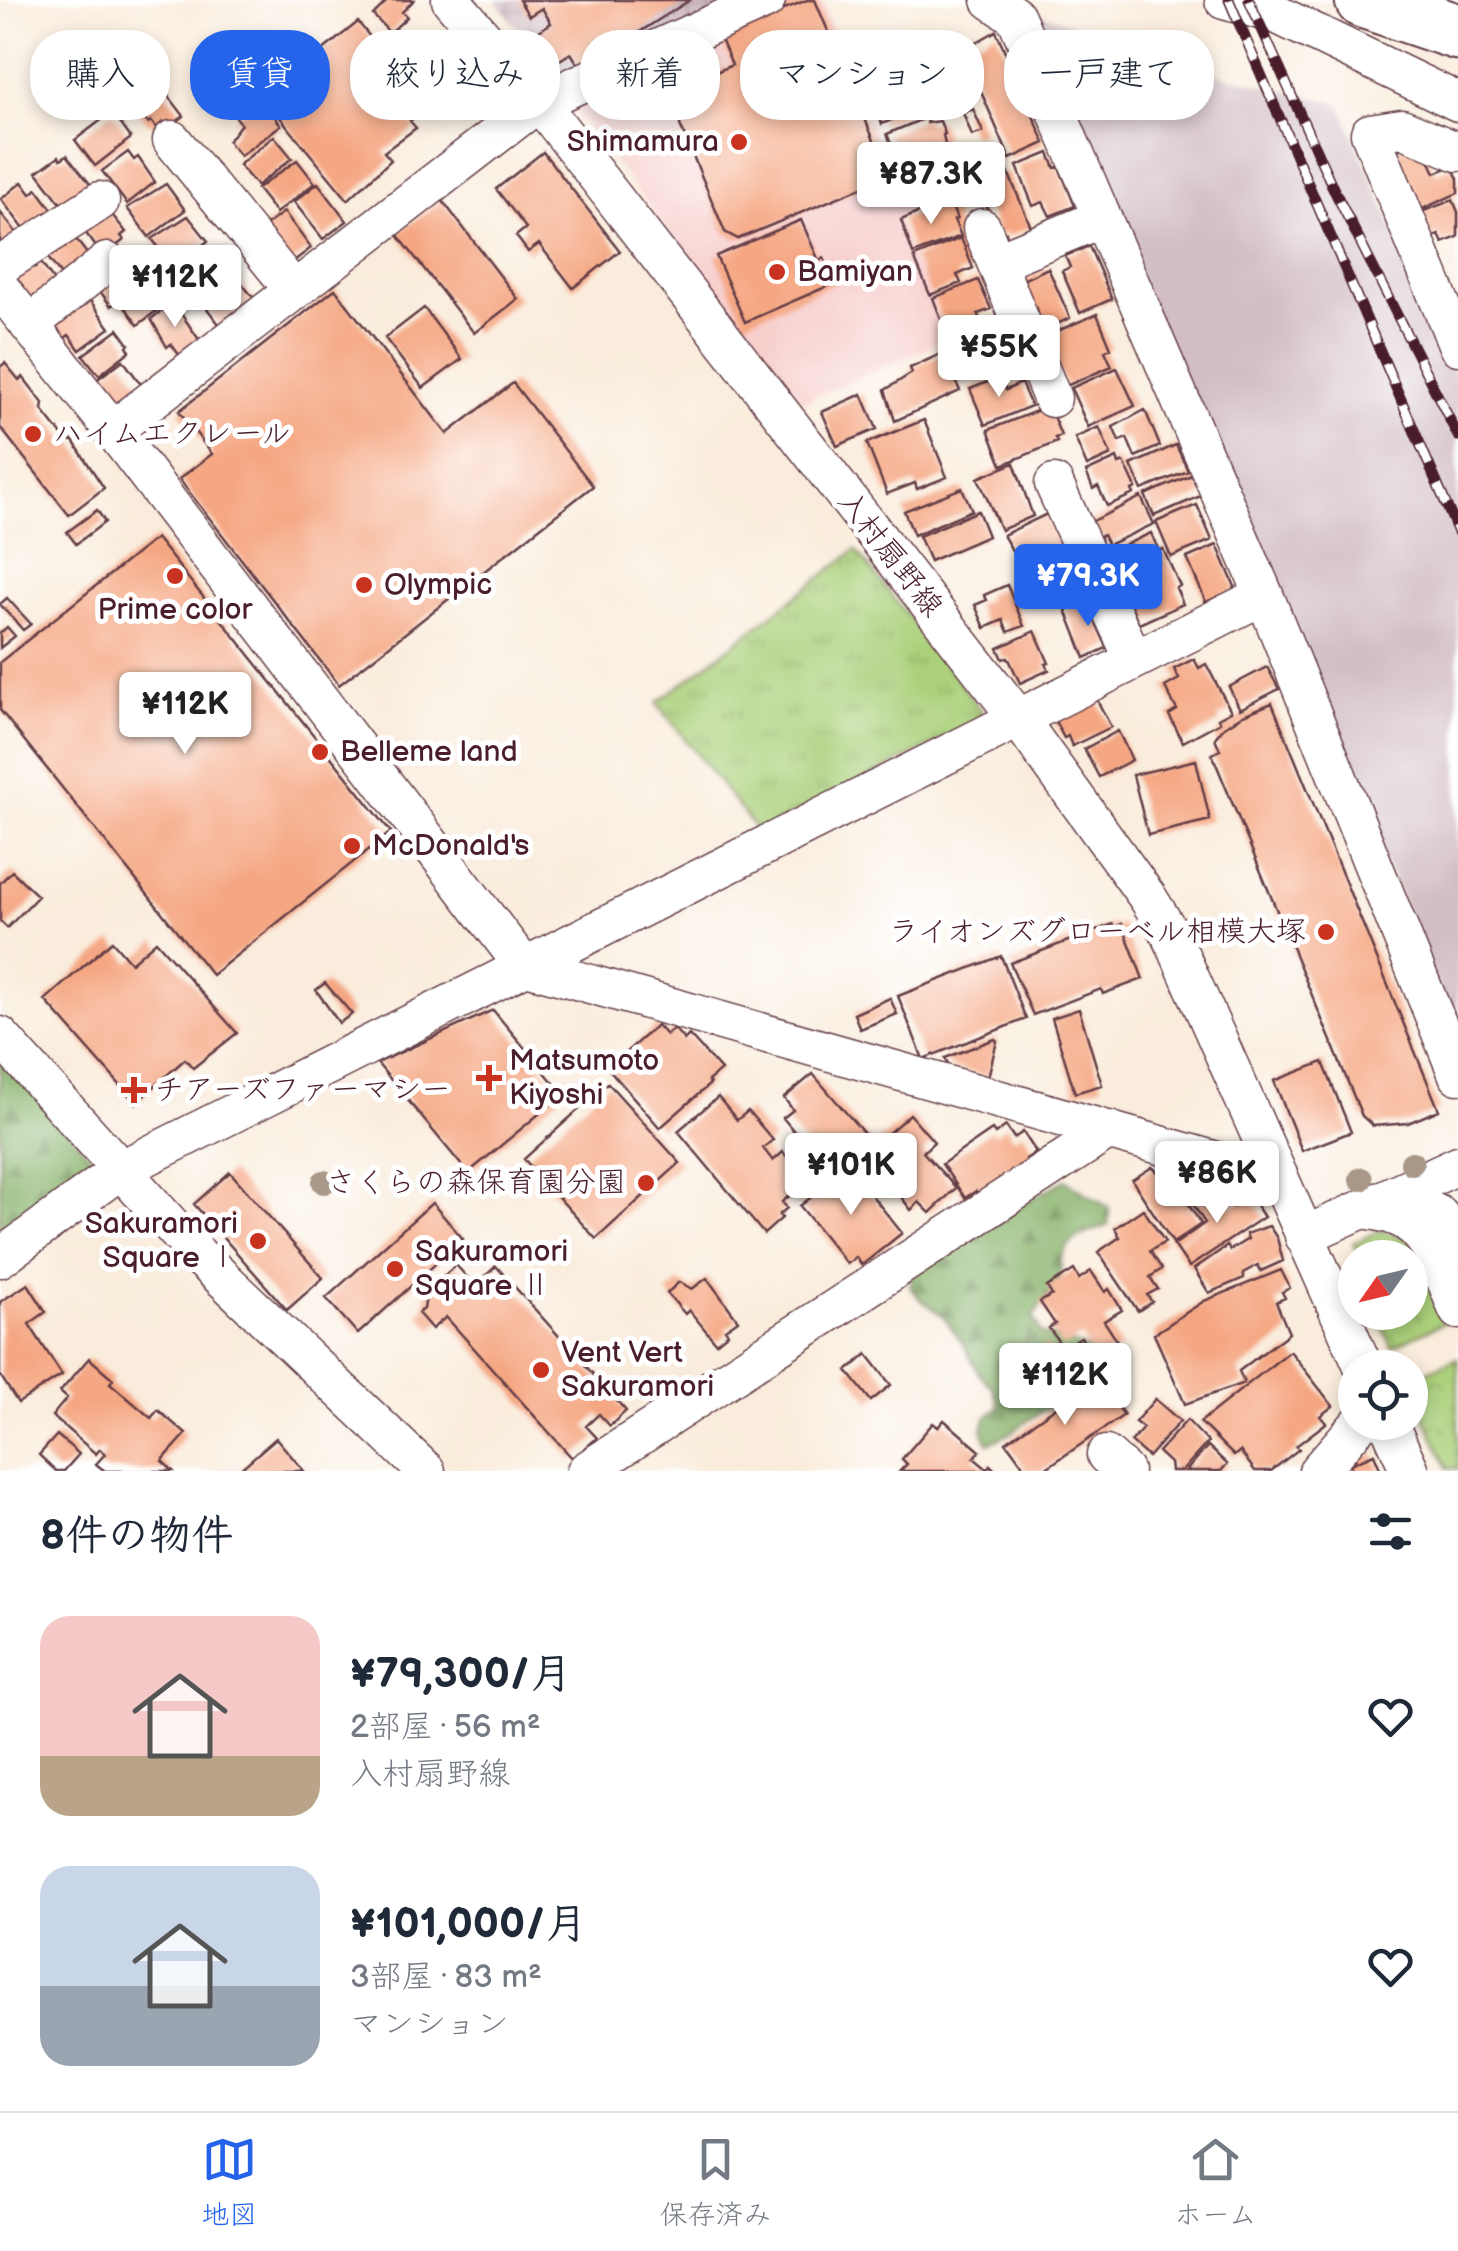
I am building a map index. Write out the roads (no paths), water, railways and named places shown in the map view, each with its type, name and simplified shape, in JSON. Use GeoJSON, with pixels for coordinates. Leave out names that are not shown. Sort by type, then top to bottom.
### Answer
{"type":"FeatureCollection","features":[{"type":"Feature","properties":{"kind":"highway"},"geometry":{"type":"LineString","coordinates":[[1363,0],[1458,32]]}},
{"type":"Feature","properties":{"kind":"street","name":"入村扇野線"},"geometry":{"type":"LineString","coordinates":[[451,0],[477,30]]}},
{"type":"Feature","properties":{"kind":"street"},"geometry":{"type":"LineString","coordinates":[[560,93],[766,0]]}},
{"type":"Feature","properties":{"kind":"street"},"geometry":{"type":"LineString","coordinates":[[991,0],[1016,17],[1264,595],[1458,1075]]}},
{"type":"Feature","properties":{"kind":"street"},"geometry":{"type":"LineString","coordinates":[[1224,0],[1278,15],[1458,102]]}},
{"type":"Feature","properties":{"kind":"street"},"geometry":{"type":"LineString","coordinates":[[114,430],[515,120]]}},
{"type":"Feature","properties":{"kind":"street","name":"入村扇野線"},"geometry":{"type":"LineString","coordinates":[[553,120],[1018,718],[1148,898],[1171,936],[1356,1350]]}},
{"type":"Feature","properties":{"kind":"street"},"geometry":{"type":"LineString","coordinates":[[1458,152],[1402,128],[1370,132],[1458,344]]}},
{"type":"Feature","properties":{"kind":"street"},"geometry":{"type":"LineString","coordinates":[[172,140],[292,290]]}},
{"type":"Feature","properties":{"kind":"street"},"geometry":{"type":"LineString","coordinates":[[0,266],[100,200]]}},
{"type":"Feature","properties":{"kind":"street"},"geometry":{"type":"LineString","coordinates":[[1052,398],[1022,368],[989,245],[1102,218]]}},
{"type":"Feature","properties":{"kind":"street"},"geometry":{"type":"LineString","coordinates":[[107,262],[12,313],[114,430],[523,965],[1277,1178]]}},
{"type":"Feature","properties":{"kind":"street"},"geometry":{"type":"LineString","coordinates":[[1054,484],[1134,660]]}},
{"type":"Feature","properties":{"kind":"street"},"geometry":{"type":"LineString","coordinates":[[0,1258],[120,1170],[1264,595]]}},
{"type":"Feature","properties":{"kind":"street"},"geometry":{"type":"LineString","coordinates":[[0,1036],[199,1256],[426,1471]]}},
{"type":"Feature","properties":{"kind":"street"},"geometry":{"type":"LineString","coordinates":[[586,1471],[1109,1130]]}},
{"type":"Feature","properties":{"kind":"street"},"geometry":{"type":"LineString","coordinates":[[1304,1236],[1458,1165]]}},
{"type":"Feature","properties":{"kind":"street"},"geometry":{"type":"LineString","coordinates":[[1391,1196],[1444,1187],[1458,1195]]}},
{"type":"Feature","properties":{"kind":"street"},"geometry":{"type":"LineString","coordinates":[[1391,1196],[1421,1204],[1439,1215],[1458,1246]]}},
{"type":"Feature","properties":{"kind":"street"},"geometry":{"type":"LineString","coordinates":[[1391,1196],[1396,1216],[1416,1227],[1429,1246],[1458,1310]]}},
{"type":"Feature","properties":{"kind":"street"},"geometry":{"type":"LineString","coordinates":[[1318,1471],[1345,1440]]}},
{"type":"Feature","properties":{"kind":"street"},"geometry":{"type":"LineString","coordinates":[[1396,1440],[1410,1471]]}},
{"type":"Feature","properties":{"kind":"railway"},"geometry":{"type":"LineString","coordinates":[[1229,0],[1458,532]]}},
{"type":"Feature","properties":{"kind":"railway"},"geometry":{"type":"LineString","coordinates":[[1249,0],[1334,190],[1458,436]]}},
{"type":"Feature","properties":{"kind":"place","name":"Shimamura"},"geometry":{"type":"Point","coordinates":[739,142]}},
{"type":"Feature","properties":{"kind":"place","name":"Bamiyan"},"geometry":{"type":"Point","coordinates":[777,272]}},
{"type":"Feature","properties":{"kind":"place","name":"ハイムエクレール"},"geometry":{"type":"Point","coordinates":[33,434]}},
{"type":"Feature","properties":{"kind":"place","name":"Prime color"},"geometry":{"type":"Point","coordinates":[175,576]}},
{"type":"Feature","properties":{"kind":"place","name":"Olympic"},"geometry":{"type":"Point","coordinates":[364,585]}},
{"type":"Feature","properties":{"kind":"place","name":"Belleme land"},"geometry":{"type":"Point","coordinates":[320,752]}},
{"type":"Feature","properties":{"kind":"place","name":"McDonald's"},"geometry":{"type":"Point","coordinates":[352,846]}},
{"type":"Feature","properties":{"kind":"place","name":"ライオンズグローベル相模大塚"},"geometry":{"type":"Point","coordinates":[1326,932]}},
{"type":"Feature","properties":{"kind":"place","name":"Matsumoto Kiyoshi"},"geometry":{"type":"Point","coordinates":[489,1078]}},
{"type":"Feature","properties":{"kind":"place","name":"チアーズファーマシー"},"geometry":{"type":"Point","coordinates":[134,1090]}},
{"type":"Feature","properties":{"kind":"place","name":"さくらの森保育園分園"},"geometry":{"type":"Point","coordinates":[646,1183]}},
{"type":"Feature","properties":{"kind":"place","name":"Sakuramori Square Ⅰ"},"geometry":{"type":"Point","coordinates":[258,1241]}},
{"type":"Feature","properties":{"kind":"place","name":"Sakuramori Square Ⅱ"},"geometry":{"type":"Point","coordinates":[395,1269]}},
{"type":"Feature","properties":{"kind":"place","name":"Vent Vert Sakuramori"},"geometry":{"type":"Point","coordinates":[541,1370]}}]}
